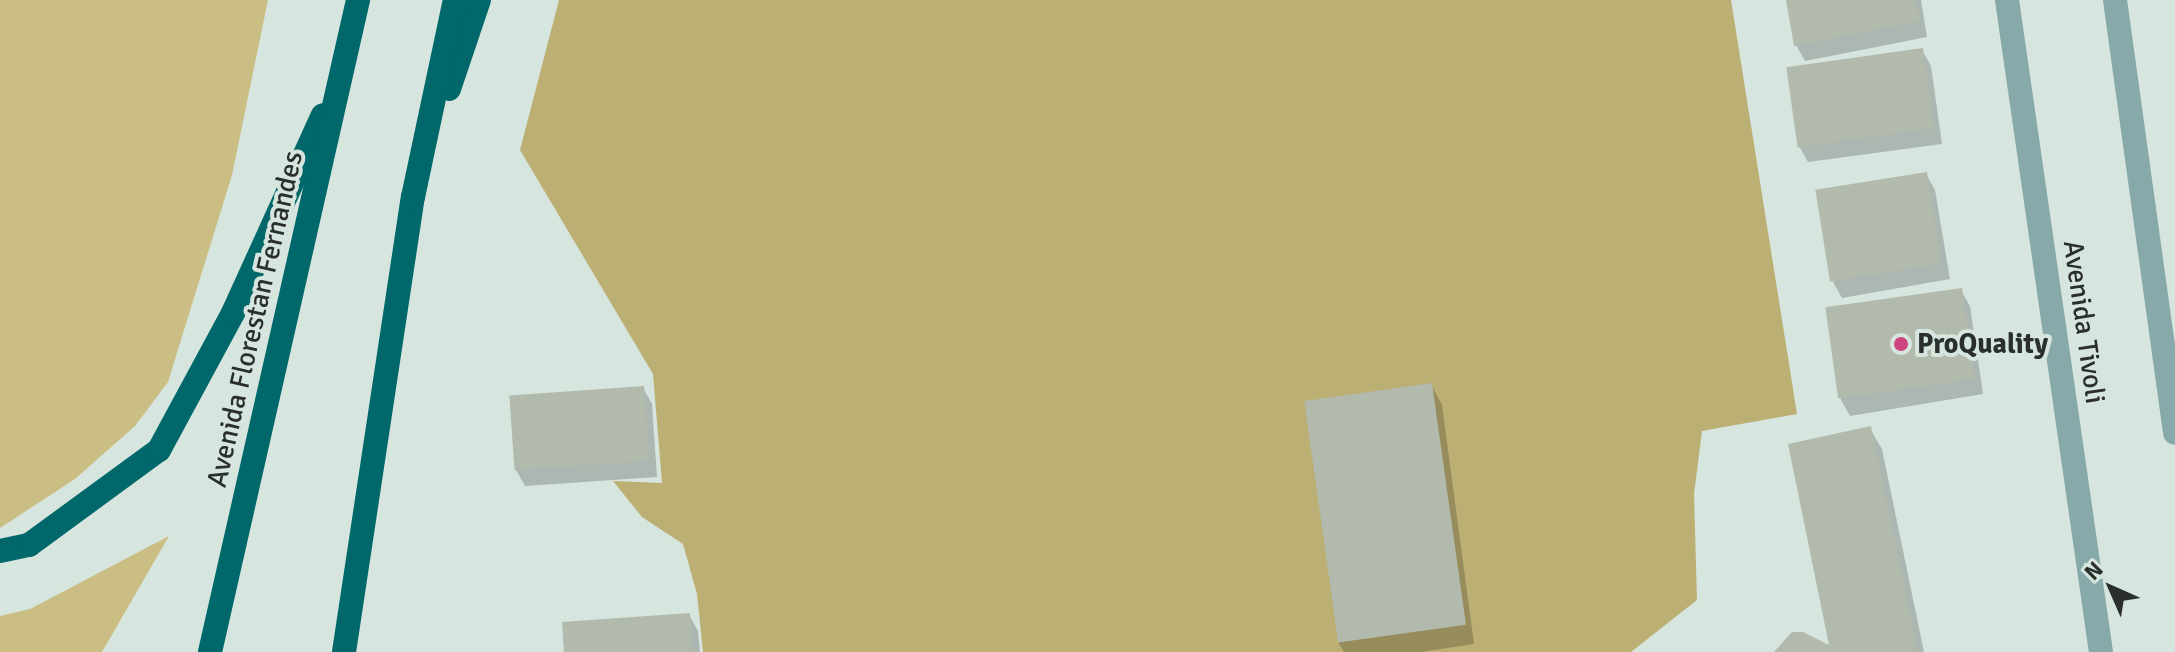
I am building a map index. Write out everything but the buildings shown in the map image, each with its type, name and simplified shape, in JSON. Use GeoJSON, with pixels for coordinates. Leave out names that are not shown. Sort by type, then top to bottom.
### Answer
{"type":"FeatureCollection","features":[{"type":"Feature","properties":{"kind":"highway","name":"Avenida Florestan Fernandes"},"geometry":{"type":"LineString","coordinates":[[210,652],[346,66],[358,0]]}},
{"type":"Feature","properties":{"kind":"highway"},"geometry":{"type":"LineString","coordinates":[[344,652],[413,197],[455,0]]}},
{"type":"Feature","properties":{"kind":"highway"},"geometry":{"type":"LineString","coordinates":[[413,197],[479,0]]}},
{"type":"Feature","properties":{"kind":"highway"},"geometry":{"type":"LineString","coordinates":[[0,551],[29,545],[159,450],[233,313],[346,66]]}},
{"type":"Feature","properties":{"kind":"street","name":"Avenida Tivoli"},"geometry":{"type":"LineString","coordinates":[[2007,0],[2101,652]]}},
{"type":"Feature","properties":{"kind":"street"},"geometry":{"type":"LineString","coordinates":[[2115,0],[2175,433]]}},
{"type":"Feature","properties":{"kind":"shaded area"},"geometry":{"type":"Polygon","coordinates":[[[0,0],[268,0],[232,175],[168,382],[135,426],[75,479],[0,528],[0,0]]]}},
{"type":"Feature","properties":{"kind":"shaded area"},"geometry":{"type":"Polygon","coordinates":[[[559,0],[1731,0],[1797,414],[1702,431],[1694,494],[1697,600],[1631,652],[703,652],[697,594],[683,544],[642,517],[613,481],[662,483],[653,374],[520,150],[559,0]]]}},
{"type":"Feature","properties":{"kind":"shaded area"},"geometry":{"type":"Polygon","coordinates":[[[169,536],[102,652],[0,652],[0,616],[30,609],[169,536]]]}},
{"type":"Feature","properties":{"kind":"place","name":"ProQuality"},"geometry":{"type":"Point","coordinates":[1901,344]}}]}
